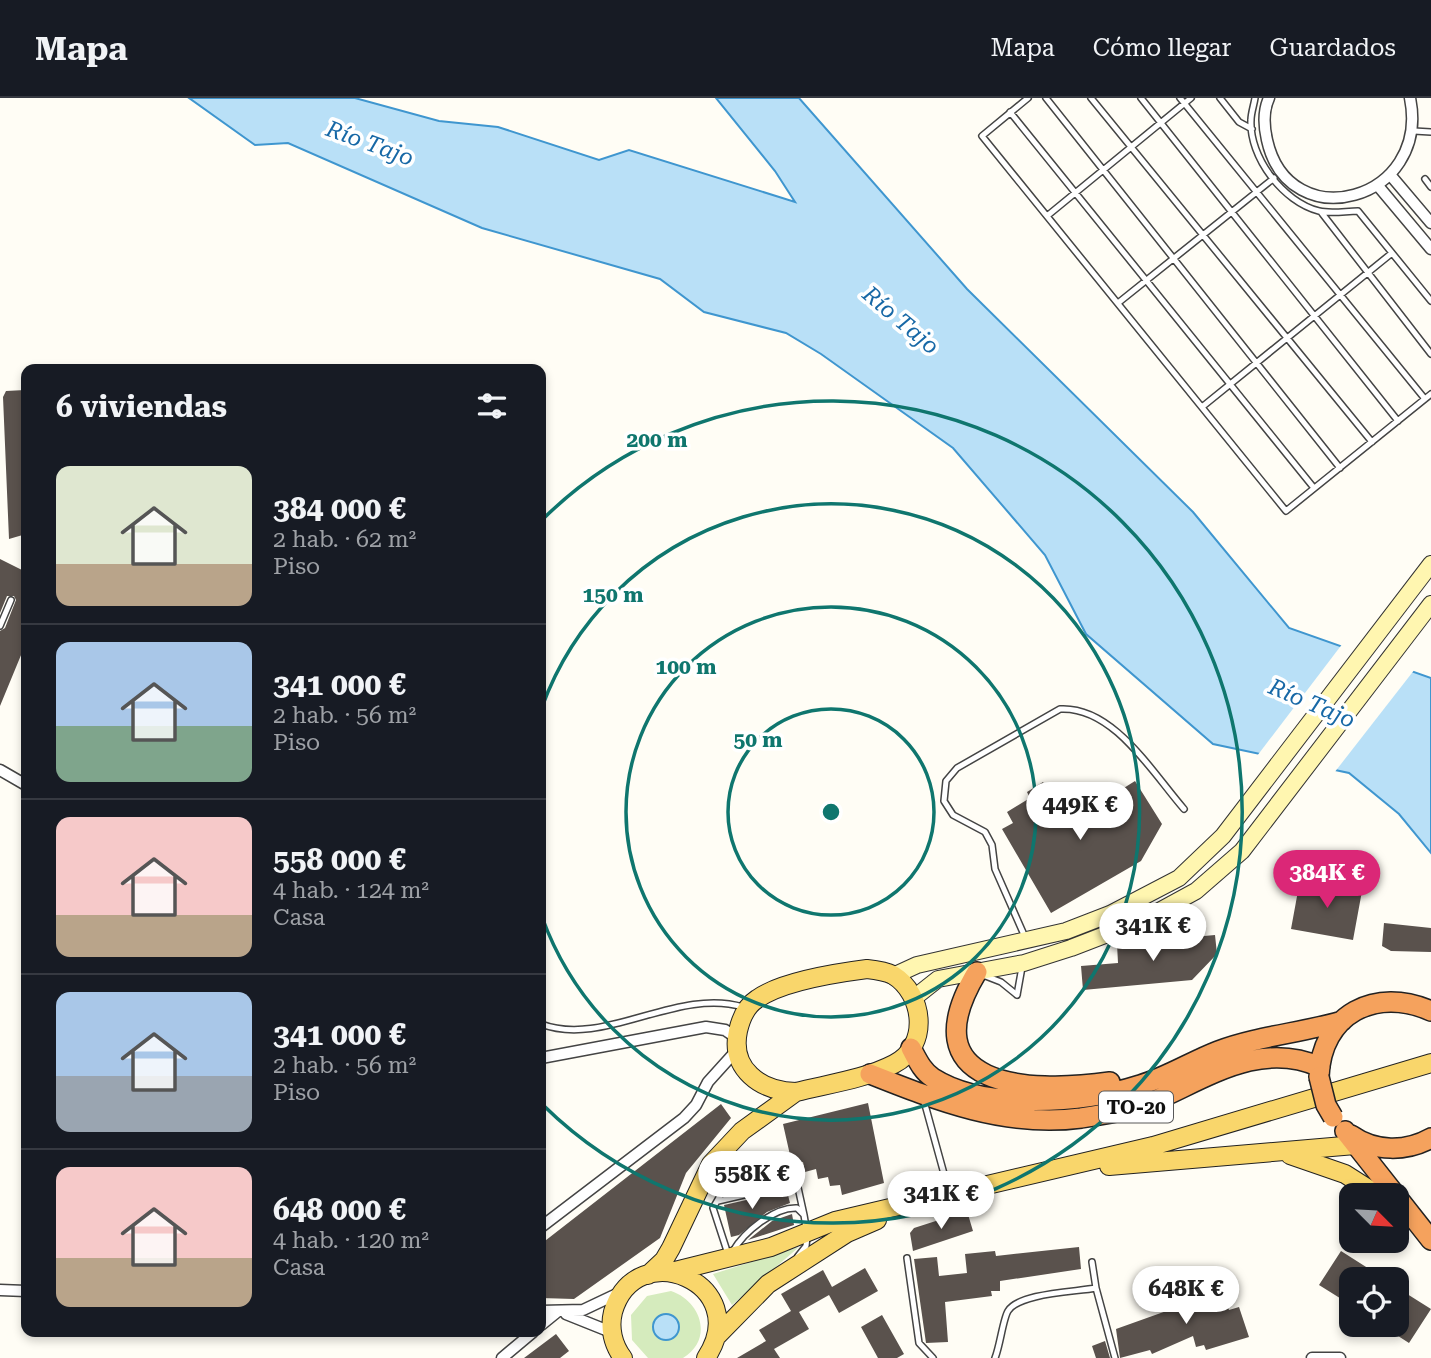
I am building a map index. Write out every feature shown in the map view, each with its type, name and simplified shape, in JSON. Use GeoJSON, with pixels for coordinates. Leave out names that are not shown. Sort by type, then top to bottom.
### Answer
{"type":"FeatureCollection","features":[{"type":"Feature","properties":{"kind":"highway"},"geometry":{"type":"LineString","coordinates":[[977,972],[961,999],[956,1023],[959,1047],[977,1070],[1022,1085],[1094,1085],[1166,1075]]}},
{"type":"Feature","properties":{"kind":"highway","name":"TO-20"},"geometry":{"type":"LineString","coordinates":[[911,1048],[926,1072],[954,1087],[995,1097],[1045,1101],[1082,1099],[1114,1093],[1166,1075],[1218,1051],[1342,1021],[1375,1003],[1398,1000],[1425,1005]]}},
{"type":"Feature","properties":{"kind":"highway"},"geometry":{"type":"LineString","coordinates":[[1342,1021],[1331,1034],[1320,1072],[1326,1105],[1431,1240]]}},
{"type":"Feature","properties":{"kind":"highway","name":"TO-20"},"geometry":{"type":"LineString","coordinates":[[870,1074],[964,1109],[998,1116],[1079,1118],[1118,1112],[1153,1101],[1233,1064],[1286,1057],[1320,1072]]}},
{"type":"Feature","properties":{"kind":"highway"},"geometry":{"type":"LineString","coordinates":[[1351,1134],[1398,1149],[1431,1138]]}},
{"type":"Feature","properties":{"kind":"main road"},"geometry":{"type":"LineString","coordinates":[[894,976],[917,965],[1027,942],[1110,914],[1162,888],[1195,864],[1223,836],[1431,564]]}},
{"type":"Feature","properties":{"kind":"main road"},"geometry":{"type":"LineString","coordinates":[[914,998],[938,979],[1024,963],[1141,921],[1196,891],[1242,850],[1431,604]]}},
{"type":"Feature","properties":{"kind":"main road"},"geometry":{"type":"LineString","coordinates":[[867,969],[894,976],[914,998],[919,1028],[911,1048],[897,1063],[870,1074],[796,1092],[784,1092],[747,1072],[739,1062],[736,1045],[746,1008],[773,990],[867,969]]}},
{"type":"Feature","properties":{"kind":"main road"},"geometry":{"type":"LineString","coordinates":[[648,1275],[694,1273],[729,1257],[771,1247],[806,1223],[835,1221],[1070,1168],[1220,1127],[1431,1063]]}},
{"type":"Feature","properties":{"kind":"main road"},"geometry":{"type":"LineString","coordinates":[[754,1123],[764,1104],[764,1083]]}},
{"type":"Feature","properties":{"kind":"main road"},"geometry":{"type":"LineString","coordinates":[[614,1348],[616,1303],[624,1291],[664,1260],[711,1164],[754,1123],[796,1092]]}},
{"type":"Feature","properties":{"kind":"main road"},"geometry":{"type":"LineString","coordinates":[[1070,1168],[1280,1152],[1351,1134]]}},
{"type":"Feature","properties":{"kind":"main road"},"geometry":{"type":"LineString","coordinates":[[1280,1152],[1345,1174],[1359,1183]]}},
{"type":"Feature","properties":{"kind":"main road"},"geometry":{"type":"LineString","coordinates":[[706,1358],[717,1336],[768,1284],[847,1233],[911,1205]]}},
{"type":"Feature","properties":{"kind":"main road"},"geometry":{"type":"LineString","coordinates":[[688,1214],[687,1248],[694,1273],[716,1311],[717,1336]]}},
{"type":"Feature","properties":{"kind":"main road"},"geometry":{"type":"LineString","coordinates":[[1409,1226],[1431,1251]]}},
{"type":"Feature","properties":{"kind":"street"},"geometry":{"type":"LineString","coordinates":[[1269,98],[1264,128],[1277,175],[1307,191],[1338,199],[1359,196],[1379,187],[1392,177],[1407,156],[1414,131],[1410,98]]}},
{"type":"Feature","properties":{"kind":"street"},"geometry":{"type":"LineString","coordinates":[[1392,177],[1431,223]]}},
{"type":"Feature","properties":{"kind":"street"},"geometry":{"type":"LineString","coordinates":[[1379,187],[1431,249]]}},
{"type":"Feature","properties":{"kind":"street"},"geometry":{"type":"LineString","coordinates":[[0,770],[21,782]]}},
{"type":"Feature","properties":{"kind":"street"},"geometry":{"type":"LineString","coordinates":[[546,1057],[706,1027],[725,1030],[736,1045],[708,1082],[696,1105],[684,1118],[546,1223]]}},
{"type":"Feature","properties":{"kind":"street"},"geometry":{"type":"LineString","coordinates":[[0,1290],[21,1290]]}},
{"type":"Feature","properties":{"kind":"street"},"geometry":{"type":"LineString","coordinates":[[546,1311],[583,1310],[624,1291]]}},
{"type":"Feature","properties":{"kind":"street"},"geometry":{"type":"LineString","coordinates":[[546,1321],[556,1312]]}},
{"type":"Feature","properties":{"kind":"street"},"geometry":{"type":"LineString","coordinates":[[556,1312],[583,1318],[614,1348]]}},
{"type":"Feature","properties":{"kind":"street"},"geometry":{"type":"LineString","coordinates":[[502,1358],[527,1337]]}},
{"type":"Feature","properties":{"kind":"street"},"geometry":{"type":"LineString","coordinates":[[1312,1358],[1340,1358]]}},
{"type":"Feature","properties":{"kind":"lane"},"geometry":{"type":"LineString","coordinates":[[1028,98],[982,135],[1286,511],[1431,394]]}},
{"type":"Feature","properties":{"kind":"lane"},"geometry":{"type":"LineString","coordinates":[[1046,98],[1340,468]]}},
{"type":"Feature","properties":{"kind":"lane"},"geometry":{"type":"LineString","coordinates":[[1091,98],[1372,442]]}},
{"type":"Feature","properties":{"kind":"lane"},"geometry":{"type":"LineString","coordinates":[[1140,98],[1398,421]]}},
{"type":"Feature","properties":{"kind":"lane"},"geometry":{"type":"LineString","coordinates":[[1047,216],[1160,123],[1182,101],[1191,98]]}},
{"type":"Feature","properties":{"kind":"lane"},"geometry":{"type":"LineString","coordinates":[[1220,98],[1239,122],[1252,129]]}},
{"type":"Feature","properties":{"kind":"lane"},"geometry":{"type":"LineString","coordinates":[[1255,98],[1250,120],[1255,149],[1298,202],[1321,212],[1358,211],[1431,302]]}},
{"type":"Feature","properties":{"kind":"lane"},"geometry":{"type":"LineString","coordinates":[[1182,101],[1425,399]]}},
{"type":"Feature","properties":{"kind":"lane"},"geometry":{"type":"LineString","coordinates":[[1010,112],[1314,488]]}},
{"type":"Feature","properties":{"kind":"lane"},"geometry":{"type":"LineString","coordinates":[[1414,131],[1431,132]]}},
{"type":"Feature","properties":{"kind":"lane"},"geometry":{"type":"LineString","coordinates":[[1118,303],[1277,175]]}},
{"type":"Feature","properties":{"kind":"lane"},"geometry":{"type":"LineString","coordinates":[[1425,178],[1431,187]]}},
{"type":"Feature","properties":{"kind":"lane"},"geometry":{"type":"LineString","coordinates":[[1321,212],[1431,354]]}},
{"type":"Feature","properties":{"kind":"lane"},"geometry":{"type":"LineString","coordinates":[[1202,407],[1392,253]]}},
{"type":"Feature","properties":{"kind":"lane"},"geometry":{"type":"LineString","coordinates":[[0,625],[11,600]]}},
{"type":"Feature","properties":{"kind":"lane"},"geometry":{"type":"LineString","coordinates":[[1027,942],[995,869],[992,845],[985,832],[953,815],[944,801],[946,781],[957,768],[1060,709],[1078,708],[1110,724],[1184,808]]}},
{"type":"Feature","properties":{"kind":"lane"},"geometry":{"type":"LineString","coordinates":[[977,972],[1001,982],[1017,995],[1018,976],[1024,963]]}},
{"type":"Feature","properties":{"kind":"lane"},"geometry":{"type":"LineString","coordinates":[[546,1025],[579,1030],[714,1002],[746,1008]]}},
{"type":"Feature","properties":{"kind":"lane"},"geometry":{"type":"LineString","coordinates":[[922,1095],[950,1195]]}},
{"type":"Feature","properties":{"kind":"lane"},"geometry":{"type":"LineString","coordinates":[[729,1257],[713,1208],[737,1167],[753,1160],[797,1183],[806,1223],[806,1246],[768,1284]]}},
{"type":"Feature","properties":{"kind":"lane"},"geometry":{"type":"LineString","coordinates":[[717,1202],[797,1183]]}},
{"type":"Feature","properties":{"kind":"lane"},"geometry":{"type":"LineString","coordinates":[[729,1257],[737,1244],[755,1226],[790,1208],[797,1208],[806,1223]]}},
{"type":"Feature","properties":{"kind":"lane"},"geometry":{"type":"LineString","coordinates":[[907,1258],[919,1343],[933,1358]]}},
{"type":"Feature","properties":{"kind":"lane"},"geometry":{"type":"LineString","coordinates":[[1092,1262],[1096,1288],[1115,1358]]}},
{"type":"Feature","properties":{"kind":"lane"},"geometry":{"type":"LineString","coordinates":[[995,1358],[1002,1340],[1006,1312],[1015,1304],[1026,1299],[1096,1288]]}},
{"type":"Feature","properties":{"kind":"green space"},"geometry":{"type":"Polygon","coordinates":[[[799,1247],[732,1305],[713,1274],[799,1247]]]}},
{"type":"Feature","properties":{"kind":"green space"},"geometry":{"type":"Polygon","coordinates":[[[671,1291],[690,1303],[696,1312],[701,1331],[698,1341],[693,1350],[683,1358],[648,1358],[632,1340],[631,1315],[647,1296],[671,1291]]]}},
{"type":"Feature","properties":{"kind":"water","name":"Río Tajo"},"geometry":{"type":"Polygon","coordinates":[[[189,98],[355,98],[439,121],[498,127],[599,160],[629,150],[795,202],[775,171],[716,98],[799,98],[967,289],[1193,512],[1289,628],[1431,678],[1431,853],[1399,814],[1349,773],[1213,744],[1086,634],[1045,555],[953,448],[821,354],[786,333],[704,312],[660,279],[482,228],[288,143],[255,145],[189,98]]]}},
{"type":"Feature","properties":{"kind":"water"},"geometry":{"type":"Polygon","coordinates":[[[666,1314],[675,1318],[679,1327],[675,1336],[666,1340],[657,1336],[653,1327],[657,1318],[666,1314]]]}},
{"type":"Feature","properties":{"kind":"pier"},"geometry":{"type":"Polygon","coordinates":[[[1343,643],[1415,669],[1334,773],[1257,756],[1343,643]]]}},
{"type":"Feature","properties":{"kind":"building"},"geometry":{"type":"Polygon","coordinates":[[[21,390],[21,535],[9,539],[3,397],[6,391],[21,390]]]}},
{"type":"Feature","properties":{"kind":"building"},"geometry":{"type":"Polygon","coordinates":[[[0,559],[21,570],[21,655],[0,706],[0,631],[5,628],[16,600],[14,596],[7,596],[0,613],[0,559]]]}},
{"type":"Feature","properties":{"kind":"building"},"geometry":{"type":"Polygon","coordinates":[[[1135,781],[1162,824],[1141,861],[1051,913],[1002,829],[1013,823],[1007,812],[1030,798],[1027,792],[1043,782],[1068,823],[1135,781]]]}},
{"type":"Feature","properties":{"kind":"building"},"geometry":{"type":"Polygon","coordinates":[[[1300,880],[1362,891],[1353,940],[1291,929],[1300,880]]]}},
{"type":"Feature","properties":{"kind":"building"},"geometry":{"type":"Polygon","coordinates":[[[1384,923],[1431,928],[1431,952],[1391,951],[1382,946],[1384,923]]]}},
{"type":"Feature","properties":{"kind":"building"},"geometry":{"type":"Polygon","coordinates":[[[1215,935],[1217,954],[1192,980],[1083,990],[1081,966],[1118,963],[1117,944],[1215,935]]]}},
{"type":"Feature","properties":{"kind":"building"},"geometry":{"type":"Polygon","coordinates":[[[868,1103],[884,1183],[842,1195],[840,1185],[830,1186],[828,1177],[818,1179],[816,1169],[805,1172],[803,1162],[792,1164],[783,1124],[868,1103]]]}},
{"type":"Feature","properties":{"kind":"building"},"geometry":{"type":"Polygon","coordinates":[[[721,1104],[731,1118],[686,1173],[660,1238],[574,1299],[546,1298],[546,1240],[721,1104]]]}},
{"type":"Feature","properties":{"kind":"building"},"geometry":{"type":"Polygon","coordinates":[[[753,1166],[762,1171],[752,1188],[746,1189],[734,1182],[741,1171],[753,1166]]]}},
{"type":"Feature","properties":{"kind":"building"},"geometry":{"type":"Polygon","coordinates":[[[787,1191],[790,1203],[767,1212],[739,1235],[731,1237],[724,1205],[787,1191]]]}},
{"type":"Feature","properties":{"kind":"building"},"geometry":{"type":"Polygon","coordinates":[[[967,1211],[973,1231],[913,1251],[910,1233],[914,1228],[967,1211]]]}},
{"type":"Feature","properties":{"kind":"building"},"geometry":{"type":"Polygon","coordinates":[[[792,1214],[794,1225],[748,1240],[772,1221],[792,1214]]]}},
{"type":"Feature","properties":{"kind":"building"},"geometry":{"type":"Polygon","coordinates":[[[1079,1247],[1081,1269],[1000,1281],[1000,1291],[991,1291],[992,1296],[945,1302],[948,1342],[926,1343],[914,1259],[937,1257],[939,1276],[967,1273],[965,1254],[995,1251],[996,1256],[1079,1247]]]}},
{"type":"Feature","properties":{"kind":"building"},"geometry":{"type":"Polygon","coordinates":[[[1340,1253],[1366,1267],[1339,1267],[1339,1298],[1319,1285],[1340,1253]]]}},
{"type":"Feature","properties":{"kind":"building"},"geometry":{"type":"Polygon","coordinates":[[[865,1268],[878,1291],[839,1313],[829,1295],[799,1312],[809,1329],[774,1349],[780,1358],[737,1358],[766,1341],[759,1330],[791,1311],[781,1294],[823,1270],[832,1287],[865,1268]]]}},
{"type":"Feature","properties":{"kind":"building"},"geometry":{"type":"Polygon","coordinates":[[[1221,1286],[1229,1310],[1239,1307],[1249,1337],[1206,1350],[1204,1345],[1196,1347],[1193,1336],[1152,1354],[1150,1350],[1120,1358],[1116,1329],[1186,1304],[1184,1298],[1221,1286]]]}},
{"type":"Feature","properties":{"kind":"building"},"geometry":{"type":"Polygon","coordinates":[[[1409,1295],[1431,1309],[1409,1343],[1400,1337],[1409,1337],[1409,1295]]]}},
{"type":"Feature","properties":{"kind":"building"},"geometry":{"type":"Polygon","coordinates":[[[882,1315],[904,1354],[897,1358],[878,1358],[861,1327],[882,1315]]]}},
{"type":"Feature","properties":{"kind":"building"},"geometry":{"type":"Polygon","coordinates":[[[556,1334],[569,1351],[560,1358],[524,1358],[556,1334]]]}},
{"type":"Feature","properties":{"kind":"building"},"geometry":{"type":"Polygon","coordinates":[[[1105,1341],[1110,1358],[1096,1358],[1092,1346],[1105,1341]]]}}]}
